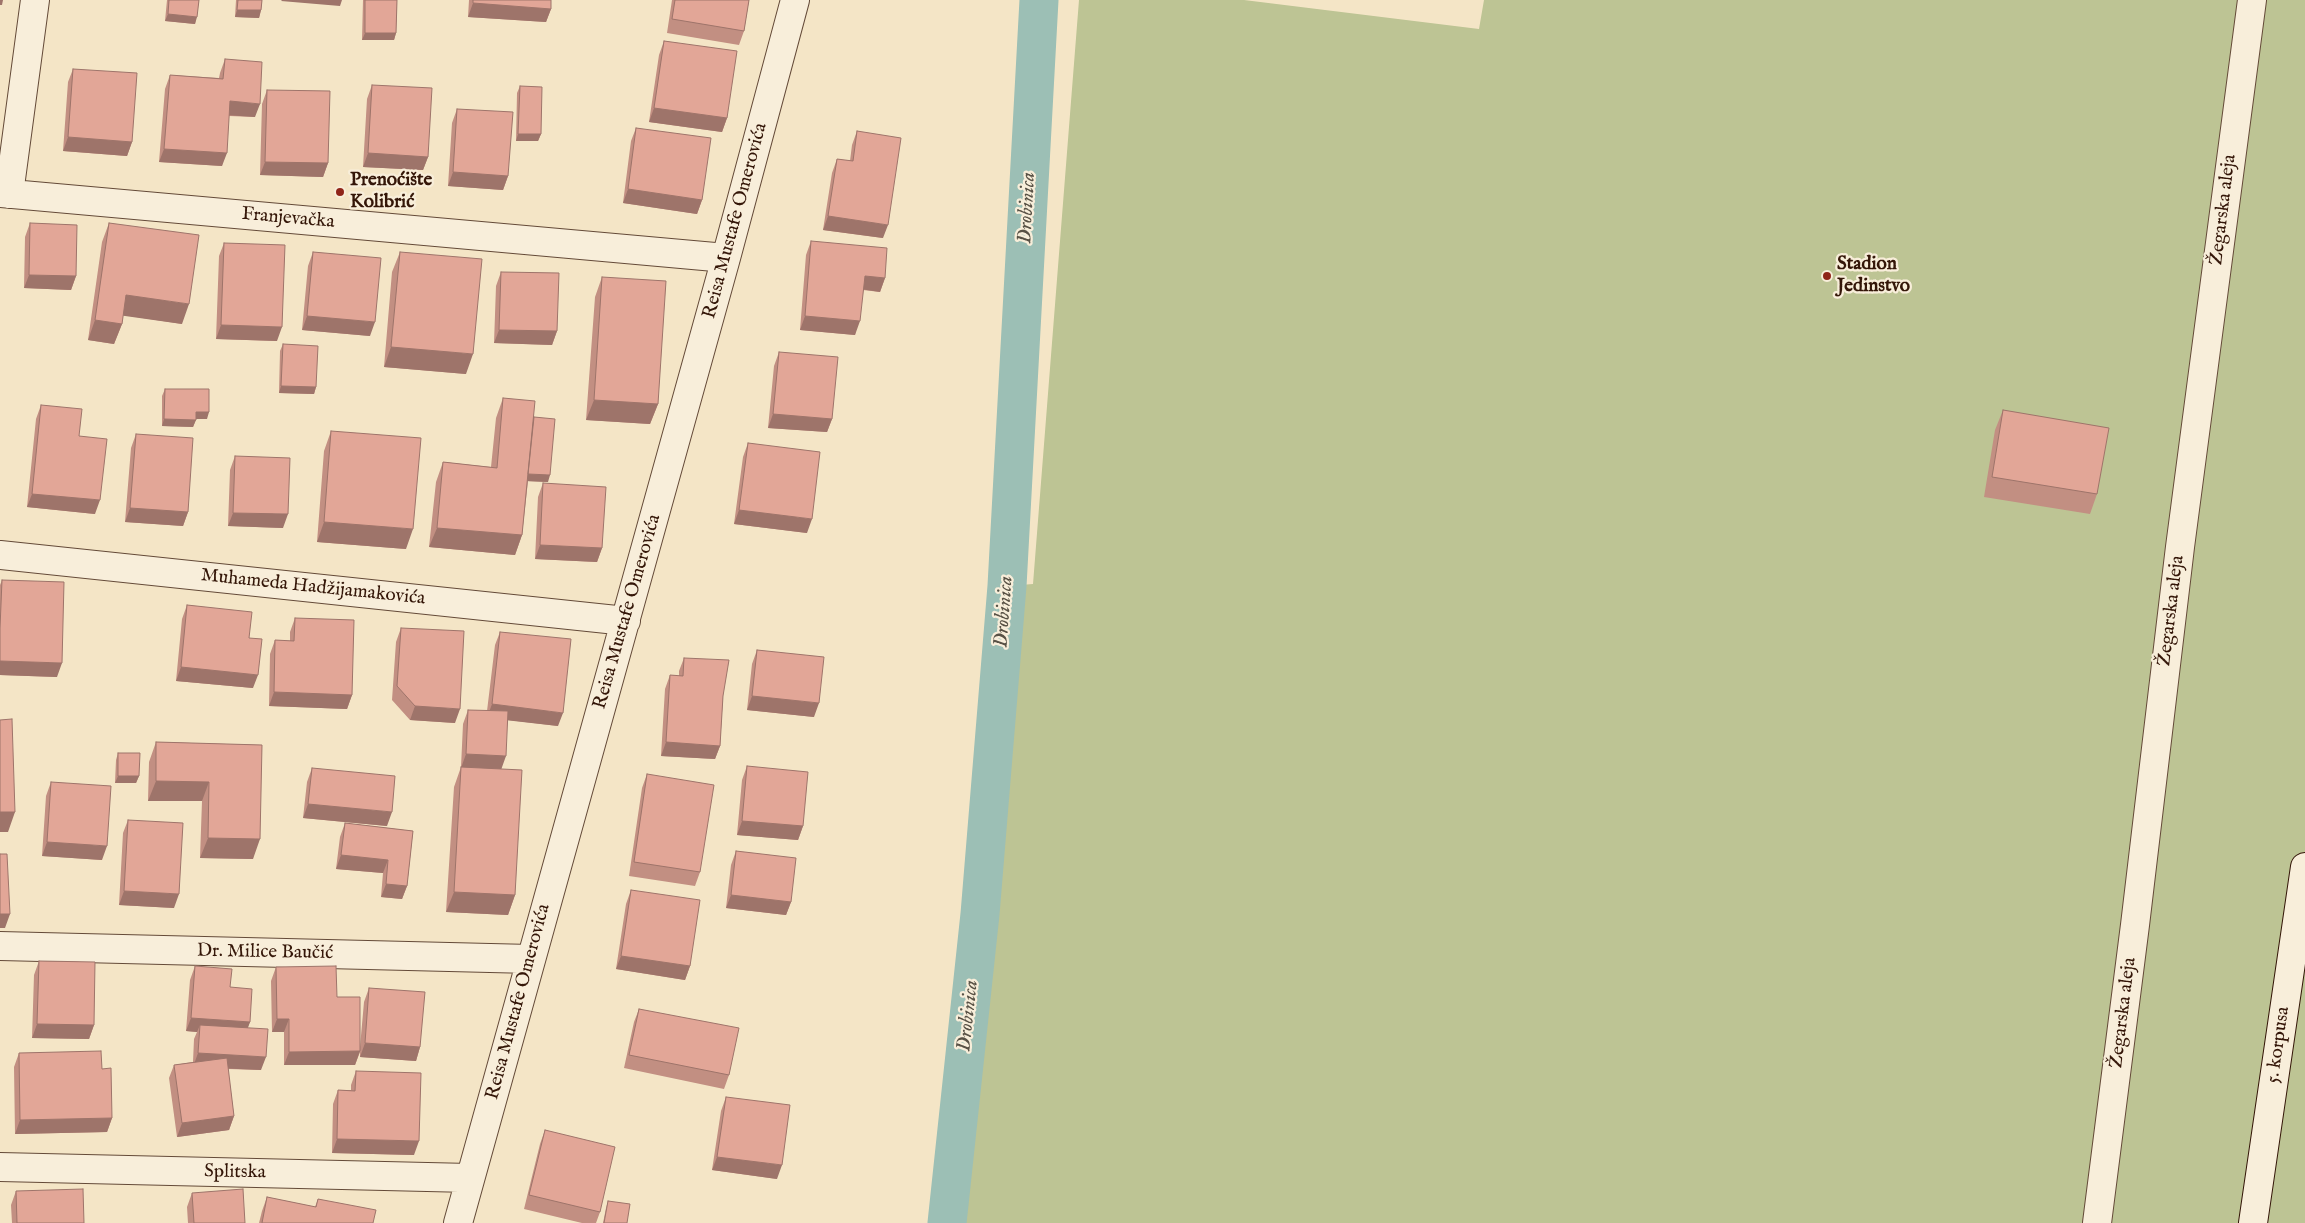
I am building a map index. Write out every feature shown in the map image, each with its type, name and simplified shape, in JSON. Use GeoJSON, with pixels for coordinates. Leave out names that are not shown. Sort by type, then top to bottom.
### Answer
{"type":"FeatureCollection","features":[{"type":"Feature","properties":{"kind":"street"},"geometry":{"type":"LineString","coordinates":[[4,194],[35,0]]}},
{"type":"Feature","properties":{"kind":"street","name":"Reisa Mustafe Omerovića"},"geometry":{"type":"LineString","coordinates":[[458,1223],[626,621],[795,0]]}},
{"type":"Feature","properties":{"kind":"street","name":"Žegarska aleja"},"geometry":{"type":"LineString","coordinates":[[2096,1223],[2135,925],[2180,547],[2252,0]]}},
{"type":"Feature","properties":{"kind":"street","name":"Franjevačka"},"geometry":{"type":"LineString","coordinates":[[4,194],[726,258]]}},
{"type":"Feature","properties":{"kind":"street","name":"Muhameda Hadžijamakovića"},"geometry":{"type":"LineString","coordinates":[[0,555],[626,621]]}},
{"type":"Feature","properties":{"kind":"street","name":"5. korpusa"},"geometry":{"type":"LineString","coordinates":[[2253,1223],[2305,867]]}},
{"type":"Feature","properties":{"kind":"street","name":"Dr. Milice Baučić"},"geometry":{"type":"LineString","coordinates":[[0,946],[531,959]]}},
{"type":"Feature","properties":{"kind":"street","name":"Splitska"},"geometry":{"type":"LineString","coordinates":[[0,1167],[470,1178]]}},
{"type":"Feature","properties":{"kind":"green space"},"geometry":{"type":"Polygon","coordinates":[[[1079,0],[1244,0],[1479,29],[1484,0],[2305,0],[2305,1223],[947,1223],[980,914],[1007,586],[1033,584],[1079,0]]]}},
{"type":"Feature","properties":{"kind":"building"},"geometry":{"type":"Polygon","coordinates":[[[169,0],[199,0],[197,17],[168,14],[169,0]]]}},
{"type":"Feature","properties":{"kind":"building"},"geometry":{"type":"Polygon","coordinates":[[[238,0],[262,0],[261,10],[237,10],[238,0]]]}},
{"type":"Feature","properties":{"kind":"building"},"geometry":{"type":"Polygon","coordinates":[[[365,0],[397,0],[396,33],[365,33],[365,0]]]}},
{"type":"Feature","properties":{"kind":"building"},"geometry":{"type":"Polygon","coordinates":[[[473,0],[551,0],[551,9],[473,3],[473,0]]]}},
{"type":"Feature","properties":{"kind":"building"},"geometry":{"type":"Polygon","coordinates":[[[675,0],[749,0],[744,31],[672,19],[675,0]]]}},
{"type":"Feature","properties":{"kind":"building"},"geometry":{"type":"Polygon","coordinates":[[[664,41],[737,51],[727,118],[654,108],[664,41]]]}},
{"type":"Feature","properties":{"kind":"building"},"geometry":{"type":"Polygon","coordinates":[[[225,59],[262,62],[260,104],[230,101],[227,153],[164,149],[170,75],[223,79],[225,59]]]}},
{"type":"Feature","properties":{"kind":"building"},"geometry":{"type":"Polygon","coordinates":[[[73,69],[137,73],[132,142],[68,137],[73,69]]]}},
{"type":"Feature","properties":{"kind":"building"},"geometry":{"type":"Polygon","coordinates":[[[372,85],[432,88],[428,157],[368,153],[372,85]]]}},
{"type":"Feature","properties":{"kind":"building"},"geometry":{"type":"Polygon","coordinates":[[[520,86],[542,87],[541,134],[518,134],[520,86]]]}},
{"type":"Feature","properties":{"kind":"building"},"geometry":{"type":"Polygon","coordinates":[[[267,90],[330,91],[328,163],[265,162],[267,90]]]}},
{"type":"Feature","properties":{"kind":"building"},"geometry":{"type":"Polygon","coordinates":[[[457,109],[513,112],[508,176],[453,172],[457,109]]]}},
{"type":"Feature","properties":{"kind":"building"},"geometry":{"type":"Polygon","coordinates":[[[636,128],[711,138],[702,200],[628,189],[636,128]]]}},
{"type":"Feature","properties":{"kind":"building"},"geometry":{"type":"Polygon","coordinates":[[[857,131],[901,138],[888,225],[828,216],[837,159],[853,161],[857,131]]]}},
{"type":"Feature","properties":{"kind":"building"},"geometry":{"type":"Polygon","coordinates":[[[30,223],[77,225],[76,276],[29,275],[30,223]]]}},
{"type":"Feature","properties":{"kind":"building"},"geometry":{"type":"Polygon","coordinates":[[[109,223],[199,235],[189,304],[126,295],[122,324],[95,320],[109,223]]]}},
{"type":"Feature","properties":{"kind":"building"},"geometry":{"type":"Polygon","coordinates":[[[811,241],[887,248],[885,278],[865,276],[860,321],[805,316],[811,241]]]}},
{"type":"Feature","properties":{"kind":"building"},"geometry":{"type":"Polygon","coordinates":[[[224,243],[285,245],[282,327],[221,325],[224,243]]]}},
{"type":"Feature","properties":{"kind":"building"},"geometry":{"type":"Polygon","coordinates":[[[313,252],[381,258],[375,322],[307,316],[313,252]]]}},
{"type":"Feature","properties":{"kind":"building"},"geometry":{"type":"Polygon","coordinates":[[[400,252],[482,259],[473,354],[391,347],[400,252]]]}},
{"type":"Feature","properties":{"kind":"building"},"geometry":{"type":"Polygon","coordinates":[[[501,272],[559,273],[557,331],[499,330],[501,272]]]}},
{"type":"Feature","properties":{"kind":"building"},"geometry":{"type":"Polygon","coordinates":[[[602,277],[666,281],[658,404],[594,400],[602,277]]]}},
{"type":"Feature","properties":{"kind":"building"},"geometry":{"type":"Polygon","coordinates":[[[283,344],[318,346],[316,387],[281,386],[283,344]]]}},
{"type":"Feature","properties":{"kind":"building"},"geometry":{"type":"Polygon","coordinates":[[[779,352],[838,357],[832,419],[773,414],[779,352]]]}},
{"type":"Feature","properties":{"kind":"building"},"geometry":{"type":"Polygon","coordinates":[[[165,389],[209,389],[209,412],[196,412],[196,420],[164,419],[165,389]]]}},
{"type":"Feature","properties":{"kind":"building"},"geometry":{"type":"Polygon","coordinates":[[[503,398],[535,401],[522,535],[437,528],[443,462],[497,468],[503,398]]]}},
{"type":"Feature","properties":{"kind":"building"},"geometry":{"type":"Polygon","coordinates":[[[41,405],[82,409],[79,436],[107,439],[100,500],[32,494],[41,405]]]}},
{"type":"Feature","properties":{"kind":"building"},"geometry":{"type":"Polygon","coordinates":[[[2003,410],[2109,428],[2097,494],[1992,477],[2003,410]]]}},
{"type":"Feature","properties":{"kind":"building"},"geometry":{"type":"Polygon","coordinates":[[[534,417],[555,419],[550,475],[528,474],[534,417]]]}},
{"type":"Feature","properties":{"kind":"building"},"geometry":{"type":"Polygon","coordinates":[[[331,431],[421,438],[413,529],[324,522],[331,431]]]}},
{"type":"Feature","properties":{"kind":"building"},"geometry":{"type":"Polygon","coordinates":[[[136,434],[193,438],[188,512],[130,508],[136,434]]]}},
{"type":"Feature","properties":{"kind":"building"},"geometry":{"type":"Polygon","coordinates":[[[748,443],[820,452],[812,519],[739,510],[748,443]]]}},
{"type":"Feature","properties":{"kind":"building"},"geometry":{"type":"Polygon","coordinates":[[[235,456],[290,458],[288,514],[233,513],[235,456]]]}},
{"type":"Feature","properties":{"kind":"building"},"geometry":{"type":"Polygon","coordinates":[[[543,483],[606,487],[602,548],[540,545],[543,483]]]}},
{"type":"Feature","properties":{"kind":"building"},"geometry":{"type":"Polygon","coordinates":[[[2,580],[64,582],[62,663],[0,661],[2,580]]]}},
{"type":"Feature","properties":{"kind":"building"},"geometry":{"type":"Polygon","coordinates":[[[187,605],[252,612],[249,638],[262,639],[258,675],[181,667],[187,605]]]}},
{"type":"Feature","properties":{"kind":"building"},"geometry":{"type":"Polygon","coordinates":[[[295,618],[354,620],[352,695],[274,692],[275,640],[294,641],[295,618]]]}},
{"type":"Feature","properties":{"kind":"building"},"geometry":{"type":"Polygon","coordinates":[[[401,628],[464,631],[460,709],[415,706],[397,686],[401,628]]]}},
{"type":"Feature","properties":{"kind":"building"},"geometry":{"type":"Polygon","coordinates":[[[500,632],[571,639],[563,713],[492,704],[500,632]]]}},
{"type":"Feature","properties":{"kind":"building"},"geometry":{"type":"Polygon","coordinates":[[[757,650],[824,657],[819,703],[752,696],[757,650]]]}},
{"type":"Feature","properties":{"kind":"building"},"geometry":{"type":"Polygon","coordinates":[[[684,658],[729,660],[723,696],[720,746],[666,742],[670,675],[683,676],[684,658]]]}},
{"type":"Feature","properties":{"kind":"building"},"geometry":{"type":"Polygon","coordinates":[[[468,710],[508,711],[506,756],[466,754],[468,710]]]}},
{"type":"Feature","properties":{"kind":"building"},"geometry":{"type":"Polygon","coordinates":[[[12,719],[15,812],[0,812],[0,720],[12,719]]]}},
{"type":"Feature","properties":{"kind":"building"},"geometry":{"type":"Polygon","coordinates":[[[156,742],[262,745],[260,839],[208,838],[209,782],[156,781],[156,742]]]}},
{"type":"Feature","properties":{"kind":"building"},"geometry":{"type":"Polygon","coordinates":[[[118,753],[140,753],[139,776],[118,776],[118,753]]]}},
{"type":"Feature","properties":{"kind":"building"},"geometry":{"type":"Polygon","coordinates":[[[747,766],[808,772],[803,826],[742,821],[747,766]]]}},
{"type":"Feature","properties":{"kind":"building"},"geometry":{"type":"Polygon","coordinates":[[[461,767],[522,770],[515,895],[454,892],[461,767]]]}},
{"type":"Feature","properties":{"kind":"building"},"geometry":{"type":"Polygon","coordinates":[[[312,768],[395,776],[392,812],[308,804],[312,768]]]}},
{"type":"Feature","properties":{"kind":"building"},"geometry":{"type":"Polygon","coordinates":[[[647,774],[714,785],[700,872],[634,862],[647,774]]]}},
{"type":"Feature","properties":{"kind":"building"},"geometry":{"type":"Polygon","coordinates":[[[51,782],[111,786],[107,846],[47,842],[51,782]]]}},
{"type":"Feature","properties":{"kind":"building"},"geometry":{"type":"Polygon","coordinates":[[[128,820],[183,823],[179,894],[124,891],[128,820]]]}},
{"type":"Feature","properties":{"kind":"building"},"geometry":{"type":"Polygon","coordinates":[[[345,823],[413,831],[407,886],[386,884],[388,860],[341,855],[345,823]]]}},
{"type":"Feature","properties":{"kind":"building"},"geometry":{"type":"Polygon","coordinates":[[[736,851],[796,858],[791,902],[731,895],[736,851]]]}},
{"type":"Feature","properties":{"kind":"building"},"geometry":{"type":"Polygon","coordinates":[[[0,854],[7,854],[10,914],[0,914],[0,854]]]}},
{"type":"Feature","properties":{"kind":"building"},"geometry":{"type":"Polygon","coordinates":[[[631,890],[700,900],[690,966],[621,956],[631,890]]]}},
{"type":"Feature","properties":{"kind":"building"},"geometry":{"type":"Polygon","coordinates":[[[39,961],[95,962],[94,1025],[37,1024],[39,961]]]}},
{"type":"Feature","properties":{"kind":"building"},"geometry":{"type":"Polygon","coordinates":[[[195,966],[232,969],[230,987],[252,989],[250,1022],[191,1018],[195,966]]]}},
{"type":"Feature","properties":{"kind":"building"},"geometry":{"type":"Polygon","coordinates":[[[336,966],[337,997],[360,997],[360,1051],[289,1052],[289,1019],[277,1019],[276,967],[336,966]]]}},
{"type":"Feature","properties":{"kind":"building"},"geometry":{"type":"Polygon","coordinates":[[[369,988],[425,992],[420,1047],[365,1043],[369,988]]]}},
{"type":"Feature","properties":{"kind":"building"},"geometry":{"type":"Polygon","coordinates":[[[639,1009],[739,1028],[729,1075],[629,1055],[639,1009]]]}},
{"type":"Feature","properties":{"kind":"building"},"geometry":{"type":"Polygon","coordinates":[[[200,1025],[268,1029],[266,1057],[198,1053],[200,1025]]]}},
{"type":"Feature","properties":{"kind":"building"},"geometry":{"type":"Polygon","coordinates":[[[101,1051],[102,1069],[111,1068],[112,1118],[20,1120],[19,1053],[101,1051]]]}},
{"type":"Feature","properties":{"kind":"building"},"geometry":{"type":"Polygon","coordinates":[[[227,1058],[234,1116],[182,1123],[174,1065],[227,1058]]]}},
{"type":"Feature","properties":{"kind":"building"},"geometry":{"type":"Polygon","coordinates":[[[356,1071],[421,1073],[419,1141],[337,1139],[338,1090],[355,1091],[356,1071]]]}},
{"type":"Feature","properties":{"kind":"building"},"geometry":{"type":"Polygon","coordinates":[[[726,1097],[790,1105],[782,1165],[717,1157],[726,1097]]]}},
{"type":"Feature","properties":{"kind":"building"},"geometry":{"type":"Polygon","coordinates":[[[545,1130],[615,1147],[600,1212],[529,1195],[545,1130]]]}},
{"type":"Feature","properties":{"kind":"building"},"geometry":{"type":"Polygon","coordinates":[[[83,1189],[84,1223],[17,1223],[16,1191],[83,1189]]]}},
{"type":"Feature","properties":{"kind":"building"},"geometry":{"type":"Polygon","coordinates":[[[243,1189],[245,1223],[194,1223],[192,1193],[243,1189]]]}},
{"type":"Feature","properties":{"kind":"building"},"geometry":{"type":"Polygon","coordinates":[[[267,1197],[316,1207],[318,1199],[376,1210],[373,1223],[262,1223],[267,1197]]]}},
{"type":"Feature","properties":{"kind":"building"},"geometry":{"type":"Polygon","coordinates":[[[608,1201],[630,1204],[627,1223],[604,1223],[608,1201]]]}},
{"type":"Feature","properties":{"kind":"waterway","name":"Drobinica"},"geometry":{"type":"LineString","coordinates":[[947,1223],[980,914],[1007,586],[1039,0]]}},
{"type":"Feature","properties":{"kind":"place","name":"Prenoćište Kolibrić"},"geometry":{"type":"Point","coordinates":[340,192]}},
{"type":"Feature","properties":{"kind":"place","name":"Stadion Jedinstvo"},"geometry":{"type":"Point","coordinates":[1827,276]}}]}
